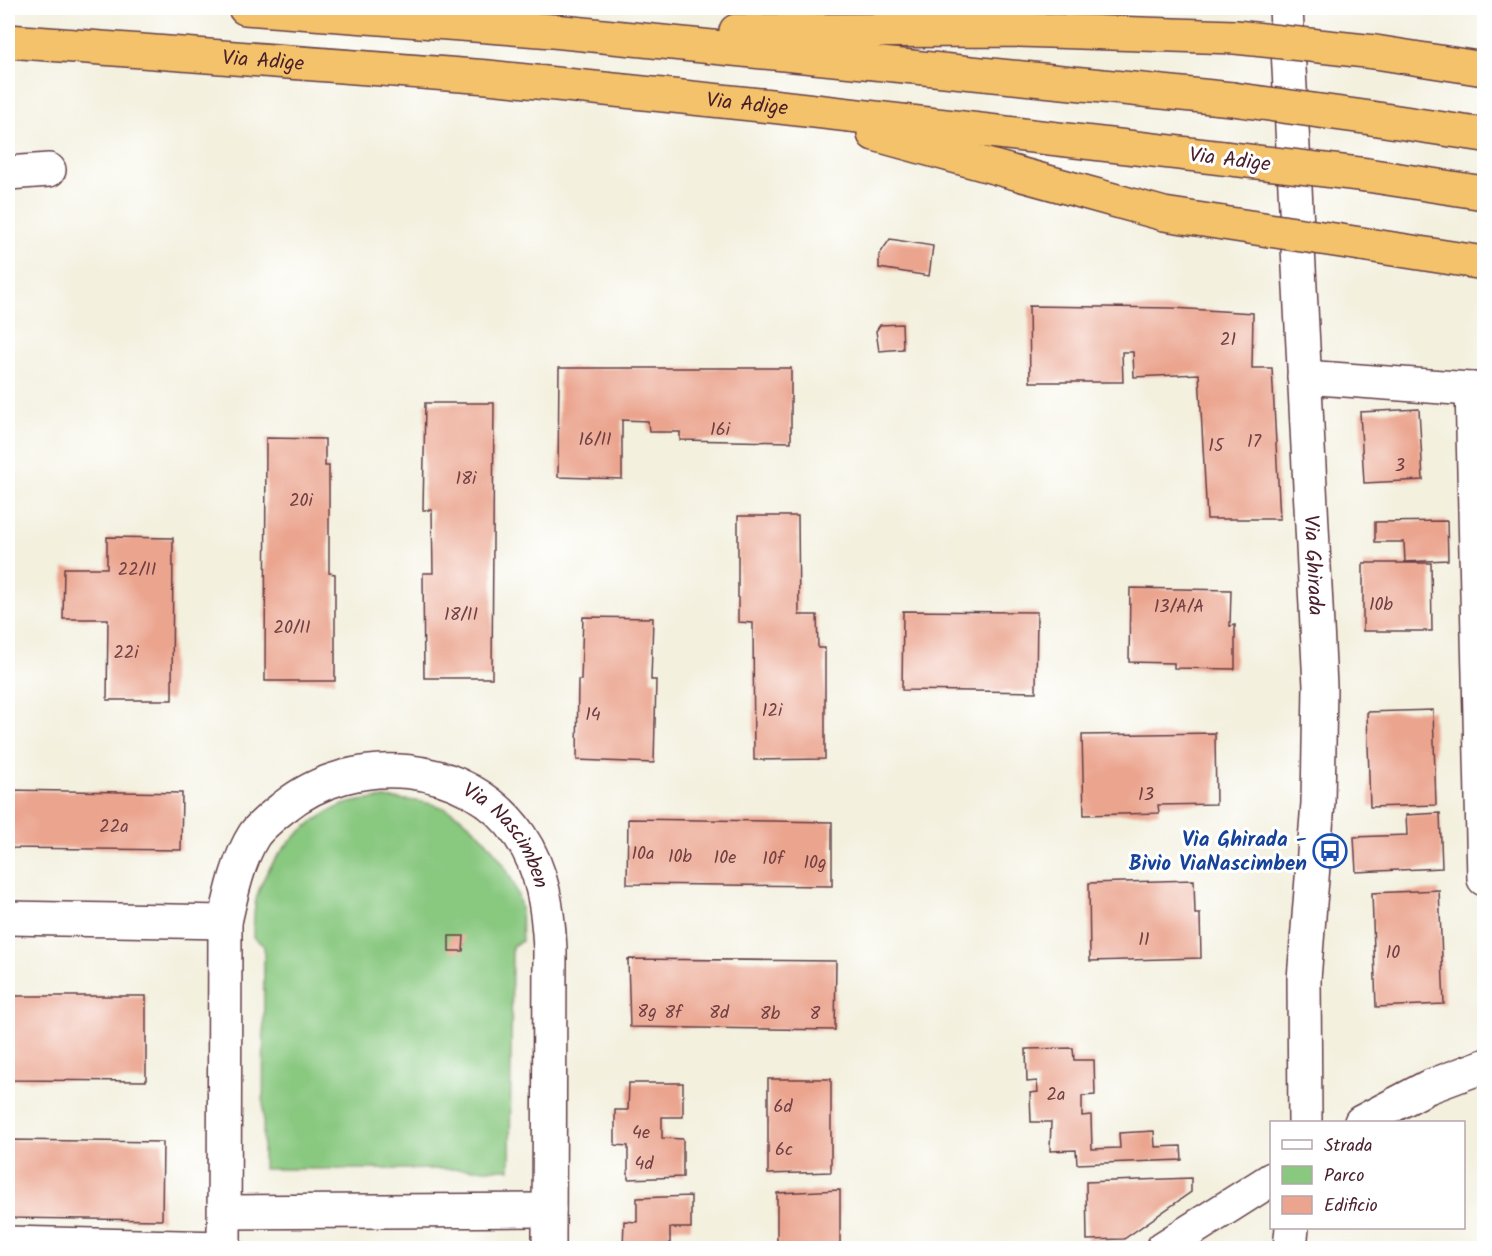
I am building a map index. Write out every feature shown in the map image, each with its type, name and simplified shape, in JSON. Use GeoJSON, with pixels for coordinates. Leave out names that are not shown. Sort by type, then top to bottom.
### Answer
{"type":"FeatureCollection","features":[{"type":"Feature","properties":{"kind":"highway"},"geometry":{"type":"LineString","coordinates":[[245,8],[553,31],[1232,99],[1485,135]]}},
{"type":"Feature","properties":{"kind":"highway"},"geometry":{"type":"LineString","coordinates":[[553,31],[1018,30],[1235,37],[1375,52],[1485,69]]}},
{"type":"Feature","properties":{"kind":"highway","name":"Via Adige"},"geometry":{"type":"LineString","coordinates":[[8,41],[488,77],[771,106],[1367,175],[1485,193]]}},
{"type":"Feature","properties":{"kind":"highway"},"geometry":{"type":"LineString","coordinates":[[771,106],[1164,214],[1485,263]]}},
{"type":"Feature","properties":{"kind":"street","name":"Via Ghirada"},"geometry":{"type":"LineString","coordinates":[[1286,8],[1320,686],[1318,803],[1304,979],[1305,1121]]}},
{"type":"Feature","properties":{"kind":"street"},"geometry":{"type":"LineString","coordinates":[[8,172],[49,170]]}},
{"type":"Feature","properties":{"kind":"street"},"geometry":{"type":"LineString","coordinates":[[1304,377],[1478,390],[1485,879]]}},
{"type":"Feature","properties":{"kind":"street","name":"Via Nascimben"},"geometry":{"type":"LineString","coordinates":[[8,1243],[47,1246],[224,1248],[225,921],[235,877],[254,835],[301,793],[359,772],[384,770],[423,772],[460,786],[493,806],[519,835],[536,865],[548,910],[550,949],[549,1248]]}},
{"type":"Feature","properties":{"kind":"street"},"geometry":{"type":"LineString","coordinates":[[8,918],[225,921]]}},
{"type":"Feature","properties":{"kind":"street"},"geometry":{"type":"LineString","coordinates":[[1363,1121],[1428,1087],[1485,1066]]}},
{"type":"Feature","properties":{"kind":"street"},"geometry":{"type":"LineString","coordinates":[[1163,1248],[1270,1180]]}},
{"type":"Feature","properties":{"kind":"street"},"geometry":{"type":"LineString","coordinates":[[225,1212],[549,1210]]}},
{"type":"Feature","properties":{"kind":"street"},"geometry":{"type":"LineString","coordinates":[[1290,1248],[1292,1229]]}},
{"type":"Feature","properties":{"kind":"green space"},"geometry":{"type":"Polygon","coordinates":[[[384,798],[429,803],[457,815],[470,825],[493,850],[503,864],[517,894],[521,909],[522,941],[512,946],[510,1169],[263,1169],[264,946],[253,937],[257,896],[270,867],[303,830],[343,805],[384,798]]]}},
{"type":"Feature","properties":{"kind":"building"},"geometry":{"type":"Polygon","coordinates":[[[890,239],[933,246],[929,276],[879,268],[879,255],[890,239]]]}},
{"type":"Feature","properties":{"kind":"building"},"geometry":{"type":"Polygon","coordinates":[[[1029,306],[1173,308],[1253,313],[1252,368],[1272,368],[1280,519],[1207,519],[1199,374],[1134,377],[1133,352],[1122,352],[1123,382],[1030,382],[1029,306]]]}},
{"type":"Feature","properties":{"kind":"building"},"geometry":{"type":"Polygon","coordinates":[[[902,324],[903,349],[879,351],[876,331],[880,325],[902,324]]]}},
{"type":"Feature","properties":{"kind":"building"},"geometry":{"type":"Polygon","coordinates":[[[559,368],[791,368],[791,442],[680,440],[680,432],[649,432],[648,421],[622,420],[622,479],[558,477],[559,368]]]}},
{"type":"Feature","properties":{"kind":"building"},"geometry":{"type":"Polygon","coordinates":[[[425,403],[494,403],[492,678],[424,678],[423,573],[433,573],[432,510],[423,510],[425,403]]]}},
{"type":"Feature","properties":{"kind":"building"},"geometry":{"type":"Polygon","coordinates":[[[1419,409],[1423,480],[1364,483],[1360,412],[1419,409]]]}},
{"type":"Feature","properties":{"kind":"building"},"geometry":{"type":"Polygon","coordinates":[[[266,438],[325,439],[325,466],[329,466],[329,573],[335,574],[335,681],[265,681],[266,438]]]}},
{"type":"Feature","properties":{"kind":"building"},"geometry":{"type":"Polygon","coordinates":[[[738,516],[798,516],[799,615],[817,615],[818,648],[825,648],[825,759],[754,760],[753,623],[738,622],[738,516]]]}},
{"type":"Feature","properties":{"kind":"building"},"geometry":{"type":"Polygon","coordinates":[[[1447,521],[1448,560],[1405,562],[1404,542],[1375,542],[1375,522],[1447,521]]]}},
{"type":"Feature","properties":{"kind":"building"},"geometry":{"type":"Polygon","coordinates":[[[107,537],[173,538],[172,700],[107,700],[108,619],[63,619],[64,568],[107,568],[107,537]]]}},
{"type":"Feature","properties":{"kind":"building"},"geometry":{"type":"Polygon","coordinates":[[[1363,563],[1431,563],[1432,631],[1363,631],[1363,563]]]}},
{"type":"Feature","properties":{"kind":"building"},"geometry":{"type":"Polygon","coordinates":[[[1130,588],[1231,590],[1230,626],[1235,625],[1235,669],[1174,668],[1174,663],[1129,662],[1130,588]]]}},
{"type":"Feature","properties":{"kind":"building"},"geometry":{"type":"Polygon","coordinates":[[[903,611],[1037,612],[1036,692],[902,690],[903,611]]]}},
{"type":"Feature","properties":{"kind":"building"},"geometry":{"type":"Polygon","coordinates":[[[583,617],[653,618],[651,680],[656,680],[654,763],[577,760],[578,680],[581,680],[583,617]]]}},
{"type":"Feature","properties":{"kind":"building"},"geometry":{"type":"Polygon","coordinates":[[[1433,710],[1436,805],[1370,807],[1367,712],[1433,710]]]}},
{"type":"Feature","properties":{"kind":"building"},"geometry":{"type":"Polygon","coordinates":[[[1215,733],[1216,804],[1158,805],[1159,813],[1084,815],[1082,735],[1215,733]]]}},
{"type":"Feature","properties":{"kind":"building"},"geometry":{"type":"Polygon","coordinates":[[[8,790],[182,793],[181,850],[8,848],[8,790]]]}},
{"type":"Feature","properties":{"kind":"building"},"geometry":{"type":"Polygon","coordinates":[[[1440,813],[1442,868],[1356,872],[1354,837],[1407,835],[1406,815],[1440,813]]]}},
{"type":"Feature","properties":{"kind":"building"},"geometry":{"type":"Polygon","coordinates":[[[628,819],[832,822],[832,886],[627,884],[628,819]]]}},
{"type":"Feature","properties":{"kind":"building"},"geometry":{"type":"Polygon","coordinates":[[[1194,880],[1195,914],[1200,914],[1201,958],[1090,961],[1089,883],[1194,880]]]}},
{"type":"Feature","properties":{"kind":"building"},"geometry":{"type":"Polygon","coordinates":[[[1439,890],[1444,1004],[1376,1007],[1372,893],[1439,890]]]}},
{"type":"Feature","properties":{"kind":"building"},"geometry":{"type":"Polygon","coordinates":[[[449,936],[464,936],[463,951],[449,951],[449,936]]]}},
{"type":"Feature","properties":{"kind":"building"},"geometry":{"type":"Polygon","coordinates":[[[628,959],[836,961],[835,1030],[630,1027],[628,959]]]}},
{"type":"Feature","properties":{"kind":"building"},"geometry":{"type":"Polygon","coordinates":[[[8,996],[146,996],[146,1081],[8,1080],[8,996]]]}},
{"type":"Feature","properties":{"kind":"building"},"geometry":{"type":"Polygon","coordinates":[[[1073,1048],[1074,1060],[1094,1060],[1095,1095],[1082,1096],[1082,1116],[1091,1115],[1092,1149],[1120,1148],[1119,1133],[1154,1131],[1155,1147],[1181,1146],[1182,1160],[1077,1164],[1076,1150],[1050,1151],[1051,1122],[1031,1122],[1030,1093],[1038,1092],[1037,1081],[1027,1082],[1026,1049],[1073,1048]]]}},
{"type":"Feature","properties":{"kind":"building"},"geometry":{"type":"Polygon","coordinates":[[[768,1079],[831,1079],[831,1172],[768,1174],[768,1079]]]}},
{"type":"Feature","properties":{"kind":"building"},"geometry":{"type":"Polygon","coordinates":[[[629,1083],[683,1083],[683,1117],[662,1117],[662,1138],[683,1139],[683,1177],[628,1179],[628,1146],[615,1145],[615,1110],[628,1110],[629,1083]]]}},
{"type":"Feature","properties":{"kind":"building"},"geometry":{"type":"Polygon","coordinates":[[[8,1140],[163,1142],[162,1220],[8,1218],[8,1140]]]}},
{"type":"Feature","properties":{"kind":"building"},"geometry":{"type":"Polygon","coordinates":[[[1191,1178],[1191,1192],[1124,1239],[1087,1240],[1086,1182],[1191,1178]]]}},
{"type":"Feature","properties":{"kind":"building"},"geometry":{"type":"Polygon","coordinates":[[[840,1190],[840,1248],[777,1248],[777,1193],[840,1190]]]}},
{"type":"Feature","properties":{"kind":"building"},"geometry":{"type":"Polygon","coordinates":[[[691,1196],[691,1228],[670,1228],[670,1248],[623,1248],[624,1221],[637,1222],[637,1198],[691,1196]]]}},
{"type":"Feature","properties":{"kind":"place","name":"Via Ghirada - Bivio ViaNascimben"},"geometry":{"type":"Point","coordinates":[1330,851]}}]}
